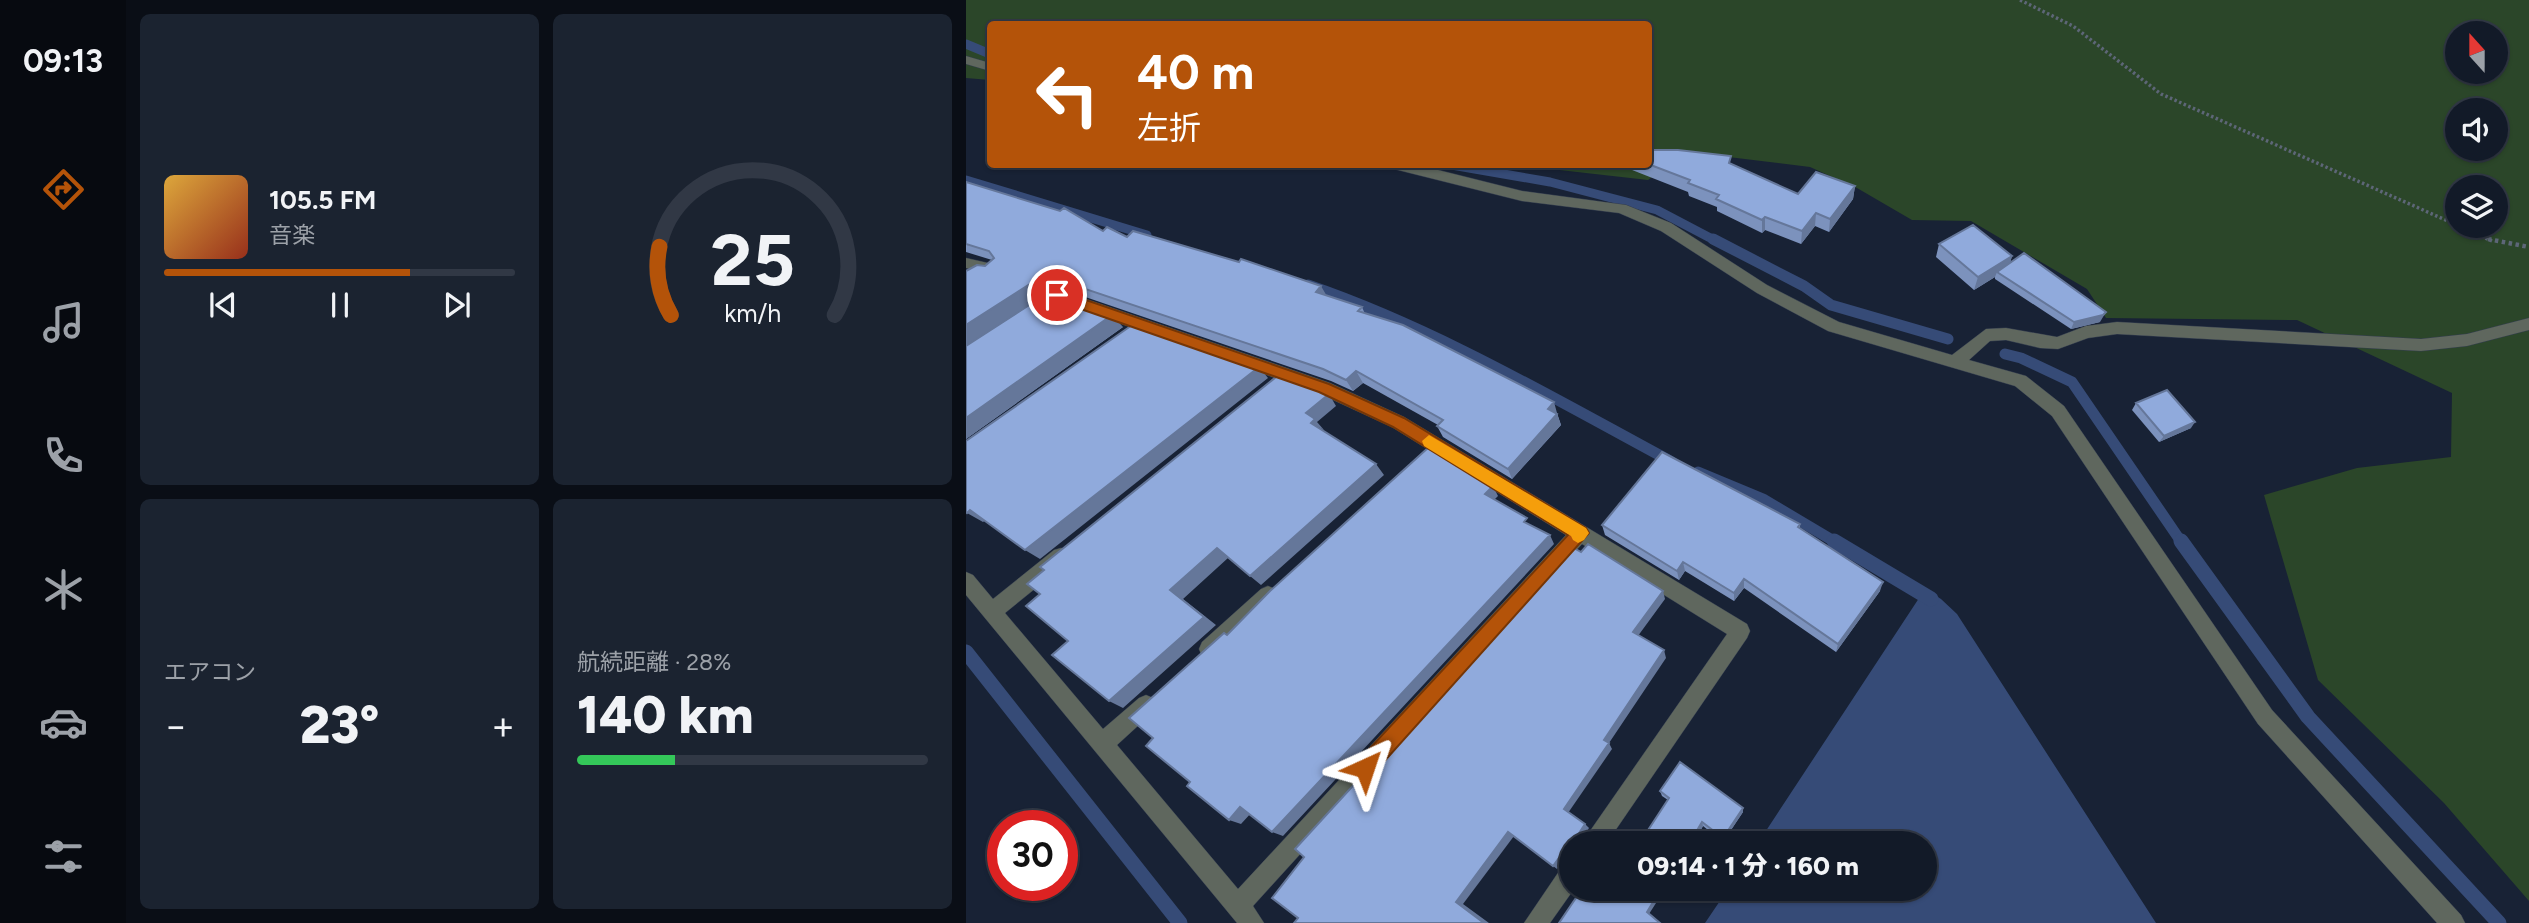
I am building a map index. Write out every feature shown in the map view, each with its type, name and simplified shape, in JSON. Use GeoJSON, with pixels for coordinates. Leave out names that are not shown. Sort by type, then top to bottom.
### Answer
{"type":"FeatureCollection","features":[{"type":"Feature","properties":{"kind":"street"},"geometry":{"type":"LineString","coordinates":[[966,60],[987,66]]}},
{"type":"Feature","properties":{"kind":"street"},"geometry":{"type":"LineString","coordinates":[[1410,168],[1522,196],[1621,208],[1666,227],[1762,289],[1834,327],[2020,381],[2058,411],[2265,717],[2453,923]]}},
{"type":"Feature","properties":{"kind":"street"},"geometry":{"type":"LineString","coordinates":[[966,263],[996,270]]}},
{"type":"Feature","properties":{"kind":"street"},"geometry":{"type":"LineString","coordinates":[[1023,318],[1057,295],[1324,388],[1398,422],[1429,449],[1580,533],[1740,631],[1601,831]]}},
{"type":"Feature","properties":{"kind":"street"},"geometry":{"type":"LineString","coordinates":[[1954,363],[1986,335],[2006,334],[2039,342],[2058,343],[2086,332],[2118,328],[2421,345],[2467,340],[2529,324]]}},
{"type":"Feature","properties":{"kind":"street"},"geometry":{"type":"LineString","coordinates":[[1121,341],[1143,325]]}},
{"type":"Feature","properties":{"kind":"street"},"geometry":{"type":"LineString","coordinates":[[1266,392],[1287,375]]}},
{"type":"Feature","properties":{"kind":"street"},"geometry":{"type":"LineString","coordinates":[[1239,905],[1580,533]]}},
{"type":"Feature","properties":{"kind":"street"},"geometry":{"type":"LineString","coordinates":[[992,611],[1076,544]]}},
{"type":"Feature","properties":{"kind":"street"},"geometry":{"type":"LineString","coordinates":[[966,581],[1252,923]]}},
{"type":"Feature","properties":{"kind":"street"},"geometry":{"type":"LineString","coordinates":[[1196,660],[1279,585]]}},
{"type":"Feature","properties":{"kind":"street"},"geometry":{"type":"LineString","coordinates":[[1103,744],[1166,688]]}},
{"type":"Feature","properties":{"kind":"street"},"geometry":{"type":"LineString","coordinates":[[1536,923],[1559,890]]}},
{"type":"Feature","properties":{"kind":"path"},"geometry":{"type":"LineString","coordinates":[[2020,0],[2073,26],[2161,94],[2445,221]]}},
{"type":"Feature","properties":{"kind":"path"},"geometry":{"type":"LineString","coordinates":[[2486,238],[2529,247]]}},
{"type":"Feature","properties":{"kind":"green space"},"geometry":{"type":"Polygon","coordinates":[[[966,0],[2529,0],[2529,901],[2444,803],[2318,680],[2264,495],[2357,468],[2451,457],[2452,393],[2297,320],[2106,318],[2087,289],[1971,221],[1912,220],[1857,188],[1810,167],[1687,152],[1648,180],[1542,168],[1652,168],[1652,21],[987,21],[987,80],[966,78],[966,0]]]}},
{"type":"Feature","properties":{"kind":"water"},"geometry":{"type":"Polygon","coordinates":[[[1925,589],[1957,614],[2156,923],[1705,923],[1720,901],[1937,901],[1937,831],[1766,831],[1925,589]]]}},
{"type":"Feature","properties":{"kind":"building"},"geometry":{"type":"Polygon","coordinates":[[[1652,150],[1731,156],[1729,163],[1798,194],[1816,172],[1855,186],[1830,219],[1816,213],[1802,231],[1765,217],[1762,220],[1716,199],[1719,195],[1688,183],[1690,180],[1652,166],[1652,150]]]}},
{"type":"Feature","properties":{"kind":"building"},"geometry":{"type":"Polygon","coordinates":[[[966,182],[1060,211],[1064,208],[1103,231],[1107,227],[1127,237],[1133,231],[1239,262],[1241,259],[1321,286],[1316,292],[1362,307],[1358,311],[1403,325],[1554,402],[1548,409],[1557,414],[1508,469],[1437,426],[1443,420],[1356,371],[1346,380],[1323,369],[1044,275],[966,325],[966,271],[977,265],[985,266],[994,258],[989,251],[966,244],[966,182]]]}},
{"type":"Feature","properties":{"kind":"building"},"geometry":{"type":"Polygon","coordinates":[[[1973,225],[2012,256],[1978,277],[1939,244],[1973,225]]]}},
{"type":"Feature","properties":{"kind":"building"},"geometry":{"type":"Polygon","coordinates":[[[2024,253],[2106,312],[2074,322],[1997,272],[2024,253]]]}},
{"type":"Feature","properties":{"kind":"building"},"geometry":{"type":"Polygon","coordinates":[[[1048,293],[1112,315],[966,418],[966,346],[1048,293]]]}},
{"type":"Feature","properties":{"kind":"building"},"geometry":{"type":"Polygon","coordinates":[[[1135,323],[1259,367],[1025,550],[970,510],[967,513],[966,441],[1135,323]]]}},
{"type":"Feature","properties":{"kind":"building"},"geometry":{"type":"Polygon","coordinates":[[[1281,373],[1329,394],[1306,413],[1315,419],[1311,423],[1376,464],[1250,576],[1217,548],[1170,590],[1204,617],[1109,701],[1052,655],[1068,641],[1026,606],[1040,594],[1027,584],[1044,570],[1040,567],[1281,373]]]}},
{"type":"Feature","properties":{"kind":"building"},"geometry":{"type":"Polygon","coordinates":[[[2167,390],[2195,422],[2164,436],[2136,403],[2167,390]]]}},
{"type":"Feature","properties":{"kind":"building"},"geometry":{"type":"Polygon","coordinates":[[[1429,447],[1493,486],[1485,494],[1527,518],[1524,522],[1550,535],[1272,832],[1240,807],[1229,820],[1187,786],[1190,782],[1146,746],[1153,738],[1129,718],[1224,633],[1227,635],[1270,591],[1429,447]]]}},
{"type":"Feature","properties":{"kind":"building"},"geometry":{"type":"Polygon","coordinates":[[[1662,452],[1800,524],[1798,527],[1883,582],[1838,644],[1744,579],[1734,593],[1683,562],[1677,571],[1602,525],[1662,452]]]}},
{"type":"Feature","properties":{"kind":"building"},"geometry":{"type":"Polygon","coordinates":[[[1588,544],[1663,591],[1633,632],[1664,650],[1604,740],[1609,743],[1564,809],[1585,824],[1580,831],[1559,831],[1559,858],[1553,866],[1508,832],[1456,902],[1484,923],[1294,923],[1298,918],[1272,898],[1304,857],[1295,849],[1572,547],[1581,552],[1588,544]]]}},
{"type":"Feature","properties":{"kind":"building"},"geometry":{"type":"Polygon","coordinates":[[[1680,762],[1743,808],[1728,831],[1714,831],[1702,822],[1697,831],[1647,831],[1669,798],[1660,791],[1680,762]]]}},
{"type":"Feature","properties":{"kind":"building"},"geometry":{"type":"Polygon","coordinates":[[[1574,901],[1654,901],[1647,912],[1660,923],[1559,923],[1574,901]]]}},
{"type":"Feature","properties":{"kind":"waterway"},"geometry":{"type":"LineString","coordinates":[[966,44],[987,53]]}},
{"type":"Feature","properties":{"kind":"waterway"},"geometry":{"type":"LineString","coordinates":[[1469,168],[1550,182],[1657,210],[1716,241]]}},
{"type":"Feature","properties":{"kind":"waterway"},"geometry":{"type":"LineString","coordinates":[[966,180],[1147,235]]}},
{"type":"Feature","properties":{"kind":"waterway"},"geometry":{"type":"LineString","coordinates":[[1713,239],[1804,286],[1831,305],[1948,339]]}},
{"type":"Feature","properties":{"kind":"waterway"},"geometry":{"type":"LineString","coordinates":[[1308,285],[1448,343],[1672,462]]}},
{"type":"Feature","properties":{"kind":"waterway"},"geometry":{"type":"LineString","coordinates":[[2005,354],[2021,358],[2072,382],[2182,543]]}},
{"type":"Feature","properties":{"kind":"waterway"},"geometry":{"type":"LineString","coordinates":[[1698,472],[1763,499],[1837,543]]}},
{"type":"Feature","properties":{"kind":"waterway"},"geometry":{"type":"LineString","coordinates":[[1834,541],[1931,599]]}},
{"type":"Feature","properties":{"kind":"waterway"},"geometry":{"type":"LineString","coordinates":[[2181,541],[2308,717],[2499,923]]}},
{"type":"Feature","properties":{"kind":"waterway"},"geometry":{"type":"LineString","coordinates":[[966,652],[1180,923]]}},
{"type":"Feature","properties":{"kind":"slow traffic"},"geometry":{"type":"LineString","coordinates":[[1429,441],[1580,533],[1578,535]]}},
{"type":"Feature","properties":{"kind":"route"},"geometry":{"type":"LineString","coordinates":[[1057,295],[1324,388],[1398,422],[1580,533],[1365,768]]}}]}
